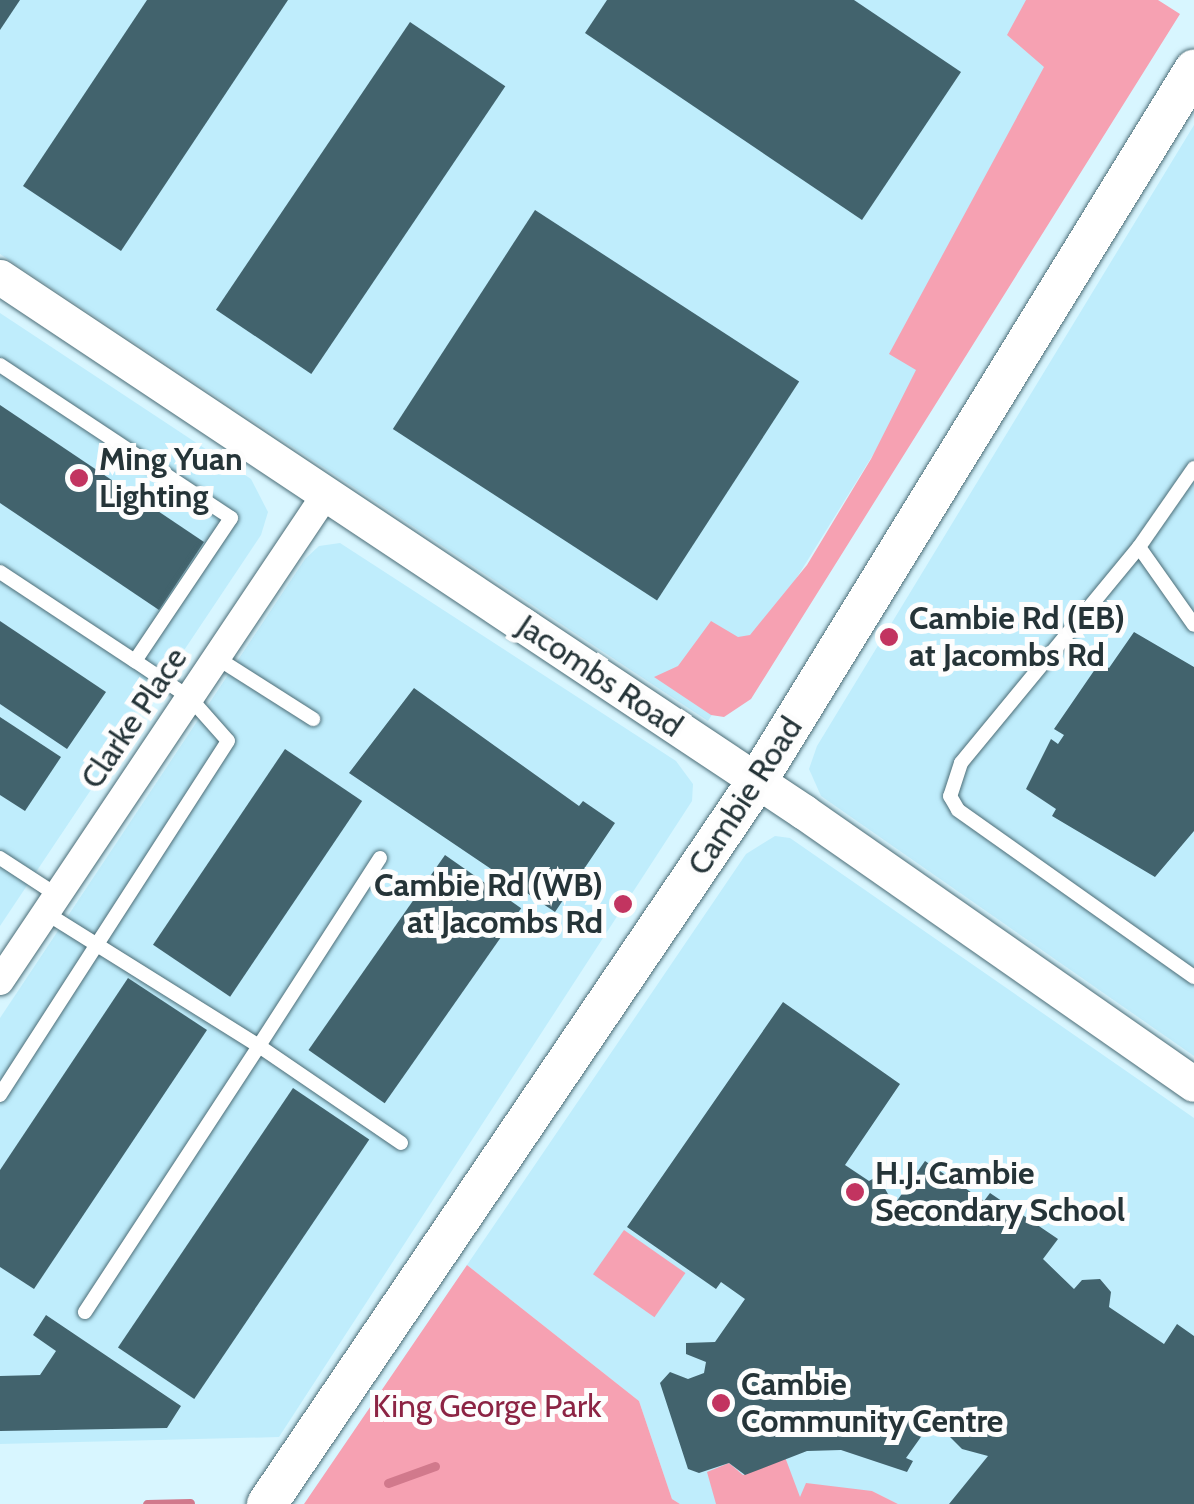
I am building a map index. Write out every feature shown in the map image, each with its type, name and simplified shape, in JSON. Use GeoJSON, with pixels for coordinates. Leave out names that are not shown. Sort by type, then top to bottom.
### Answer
{"type":"FeatureCollection","features":[{"type":"Feature","properties":{"kind":"main road","name":"Cambie Road"},"geometry":{"type":"LineString","coordinates":[[266,1504],[758,781],[1194,70]]}},
{"type":"Feature","properties":{"kind":"street","name":"Jacombs Road"},"geometry":{"type":"LineString","coordinates":[[2,283],[758,781],[1194,1084]]}},
{"type":"Feature","properties":{"kind":"street","name":"Clarke Place"},"geometry":{"type":"LineString","coordinates":[[0,981],[326,494]]}},
{"type":"Feature","properties":{"kind":"lane"},"geometry":{"type":"LineString","coordinates":[[0,364],[231,518],[136,662]]}},
{"type":"Feature","properties":{"kind":"lane"},"geometry":{"type":"LineString","coordinates":[[1194,468],[1139,546],[960,763],[950,796],[958,810],[1194,977]]}},
{"type":"Feature","properties":{"kind":"lane"},"geometry":{"type":"LineString","coordinates":[[1139,546],[1194,626]]}},
{"type":"Feature","properties":{"kind":"lane"},"geometry":{"type":"LineString","coordinates":[[0,572],[190,698],[228,741],[0,1096]]}},
{"type":"Feature","properties":{"kind":"lane"},"geometry":{"type":"LineString","coordinates":[[216,658],[313,719]]}},
{"type":"Feature","properties":{"kind":"lane"},"geometry":{"type":"LineString","coordinates":[[0,858],[97,945],[259,1046],[402,1143]]}},
{"type":"Feature","properties":{"kind":"lane"},"geometry":{"type":"LineString","coordinates":[[84,1312],[380,858]]}},
{"type":"Feature","properties":{"kind":"shaded area"},"geometry":{"type":"Polygon","coordinates":[[[0,0],[1042,0],[1122,53],[708,721],[0,254],[0,0]]]}},
{"type":"Feature","properties":{"kind":"shaded area"},"geometry":{"type":"Polygon","coordinates":[[[1194,125],[1194,1056],[821,796],[809,769],[817,746],[1194,125]]]}},
{"type":"Feature","properties":{"kind":"shaded area"},"geometry":{"type":"Polygon","coordinates":[[[0,313],[251,479],[268,512],[261,535],[0,926],[0,313]]]}},
{"type":"Feature","properties":{"kind":"shaded area"},"geometry":{"type":"Polygon","coordinates":[[[340,543],[676,761],[693,784],[692,801],[279,1437],[0,1444],[0,1018],[305,559],[319,546],[340,543]]]}},
{"type":"Feature","properties":{"kind":"shaded area","name":"H.J. Cambie Secondary School"},"geometry":{"type":"Polygon","coordinates":[[[775,836],[790,838],[1194,1118],[1194,1504],[898,1504],[872,1491],[798,1504],[680,1504],[672,1499],[639,1401],[467,1265],[746,854],[775,836]]]}},
{"type":"Feature","properties":{"kind":"green space"},"geometry":{"type":"Polygon","coordinates":[[[1026,0],[1158,0],[1180,14],[751,699],[724,717],[711,715],[654,677],[678,666],[711,621],[738,637],[750,635],[807,565],[871,459],[916,370],[889,354],[1044,67],[1007,35],[1026,0]]]}},
{"type":"Feature","properties":{"kind":"green space"},"geometry":{"type":"Polygon","coordinates":[[[624,1230],[685,1273],[654,1317],[593,1274],[624,1230]]]}},
{"type":"Feature","properties":{"kind":"green space","name":"King George Park"},"geometry":{"type":"Polygon","coordinates":[[[467,1265],[639,1401],[672,1499],[680,1504],[304,1504],[467,1265]]]}},
{"type":"Feature","properties":{"kind":"green space"},"geometry":{"type":"Polygon","coordinates":[[[785,1457],[800,1497],[806,1483],[872,1491],[898,1504],[716,1504],[707,1472],[729,1463],[743,1475],[785,1457]]]}},
{"type":"Feature","properties":{"kind":"building"},"geometry":{"type":"Polygon","coordinates":[[[0,0],[20,0],[0,30],[0,0]]]}},
{"type":"Feature","properties":{"kind":"building"},"geometry":{"type":"Polygon","coordinates":[[[147,0],[288,0],[121,251],[23,186],[147,0]]]}},
{"type":"Feature","properties":{"kind":"building"},"geometry":{"type":"Polygon","coordinates":[[[607,0],[854,0],[961,72],[862,220],[585,33],[607,0]]]}},
{"type":"Feature","properties":{"kind":"building"},"geometry":{"type":"Polygon","coordinates":[[[410,22],[505,86],[311,374],[216,310],[410,22]]]}},
{"type":"Feature","properties":{"kind":"building"},"geometry":{"type":"Polygon","coordinates":[[[535,210],[799,382],[657,600],[393,429],[535,210]]]}},
{"type":"Feature","properties":{"kind":"building"},"geometry":{"type":"Polygon","coordinates":[[[0,405],[204,542],[159,610],[0,503],[0,405]]]}},
{"type":"Feature","properties":{"kind":"building"},"geometry":{"type":"Polygon","coordinates":[[[0,621],[106,692],[67,749],[0,704],[0,621]]]}},
{"type":"Feature","properties":{"kind":"building"},"geometry":{"type":"Polygon","coordinates":[[[1134,632],[1194,667],[1194,831],[1155,877],[1052,816],[1056,809],[1026,789],[1051,739],[1058,744],[1064,735],[1054,729],[1100,662],[1109,668],[1134,632]]]}},
{"type":"Feature","properties":{"kind":"building"},"geometry":{"type":"Polygon","coordinates":[[[414,688],[579,806],[583,801],[615,823],[555,912],[349,773],[414,688]]]}},
{"type":"Feature","properties":{"kind":"building"},"geometry":{"type":"Polygon","coordinates":[[[0,717],[61,757],[25,811],[0,795],[0,717]]]}},
{"type":"Feature","properties":{"kind":"building"},"geometry":{"type":"Polygon","coordinates":[[[285,749],[362,801],[230,997],[153,945],[285,749]]]}},
{"type":"Feature","properties":{"kind":"building"},"geometry":{"type":"Polygon","coordinates":[[[445,855],[521,908],[385,1103],[308,1050],[445,855]]]}},
{"type":"Feature","properties":{"kind":"building"},"geometry":{"type":"Polygon","coordinates":[[[128,978],[207,1030],[34,1289],[0,1267],[0,1170],[128,978]]]}},
{"type":"Feature","properties":{"kind":"building","name":"H.J. Cambie Secondary School"},"geometry":{"type":"Polygon","coordinates":[[[783,1002],[900,1084],[845,1165],[869,1181],[878,1176],[894,1205],[925,1161],[984,1201],[990,1193],[1058,1239],[1043,1259],[1074,1289],[1082,1280],[1100,1279],[1111,1292],[1109,1307],[1164,1344],[1177,1324],[1194,1336],[1194,1504],[949,1504],[988,1456],[962,1449],[933,1420],[906,1458],[913,1461],[907,1472],[841,1450],[807,1451],[745,1475],[729,1463],[699,1473],[688,1469],[660,1383],[670,1372],[688,1379],[704,1373],[706,1362],[686,1354],[686,1343],[715,1342],[745,1299],[721,1282],[716,1289],[627,1227],[783,1002]]]}},
{"type":"Feature","properties":{"kind":"building"},"geometry":{"type":"Polygon","coordinates":[[[293,1088],[369,1139],[194,1399],[118,1347],[293,1088]]]}},
{"type":"Feature","properties":{"kind":"building"},"geometry":{"type":"Polygon","coordinates":[[[46,1315],[181,1406],[167,1428],[0,1431],[0,1376],[40,1375],[56,1351],[33,1335],[46,1315]]]}},
{"type":"Feature","properties":{"kind":"waterway"},"geometry":{"type":"LineString","coordinates":[[388,1483],[435,1466]]}},
{"type":"Feature","properties":{"kind":"waterway"},"geometry":{"type":"LineString","coordinates":[[147,1504],[190,1503]]}},
{"type":"Feature","properties":{"kind":"place","name":"Ming Yuan Lighting"},"geometry":{"type":"Point","coordinates":[79,478]}},
{"type":"Feature","properties":{"kind":"place","name":"Cambie Rd (EB) at Jacombs Rd"},"geometry":{"type":"Point","coordinates":[889,637]}},
{"type":"Feature","properties":{"kind":"place","name":"Cambie Rd (WB) at Jacombs Rd"},"geometry":{"type":"Point","coordinates":[623,904]}},
{"type":"Feature","properties":{"kind":"place","name":"H.J. Cambie Secondary School"},"geometry":{"type":"Point","coordinates":[855,1192]}},
{"type":"Feature","properties":{"kind":"place","name":"Cambie Community Centre"},"geometry":{"type":"Point","coordinates":[721,1403]}}]}
